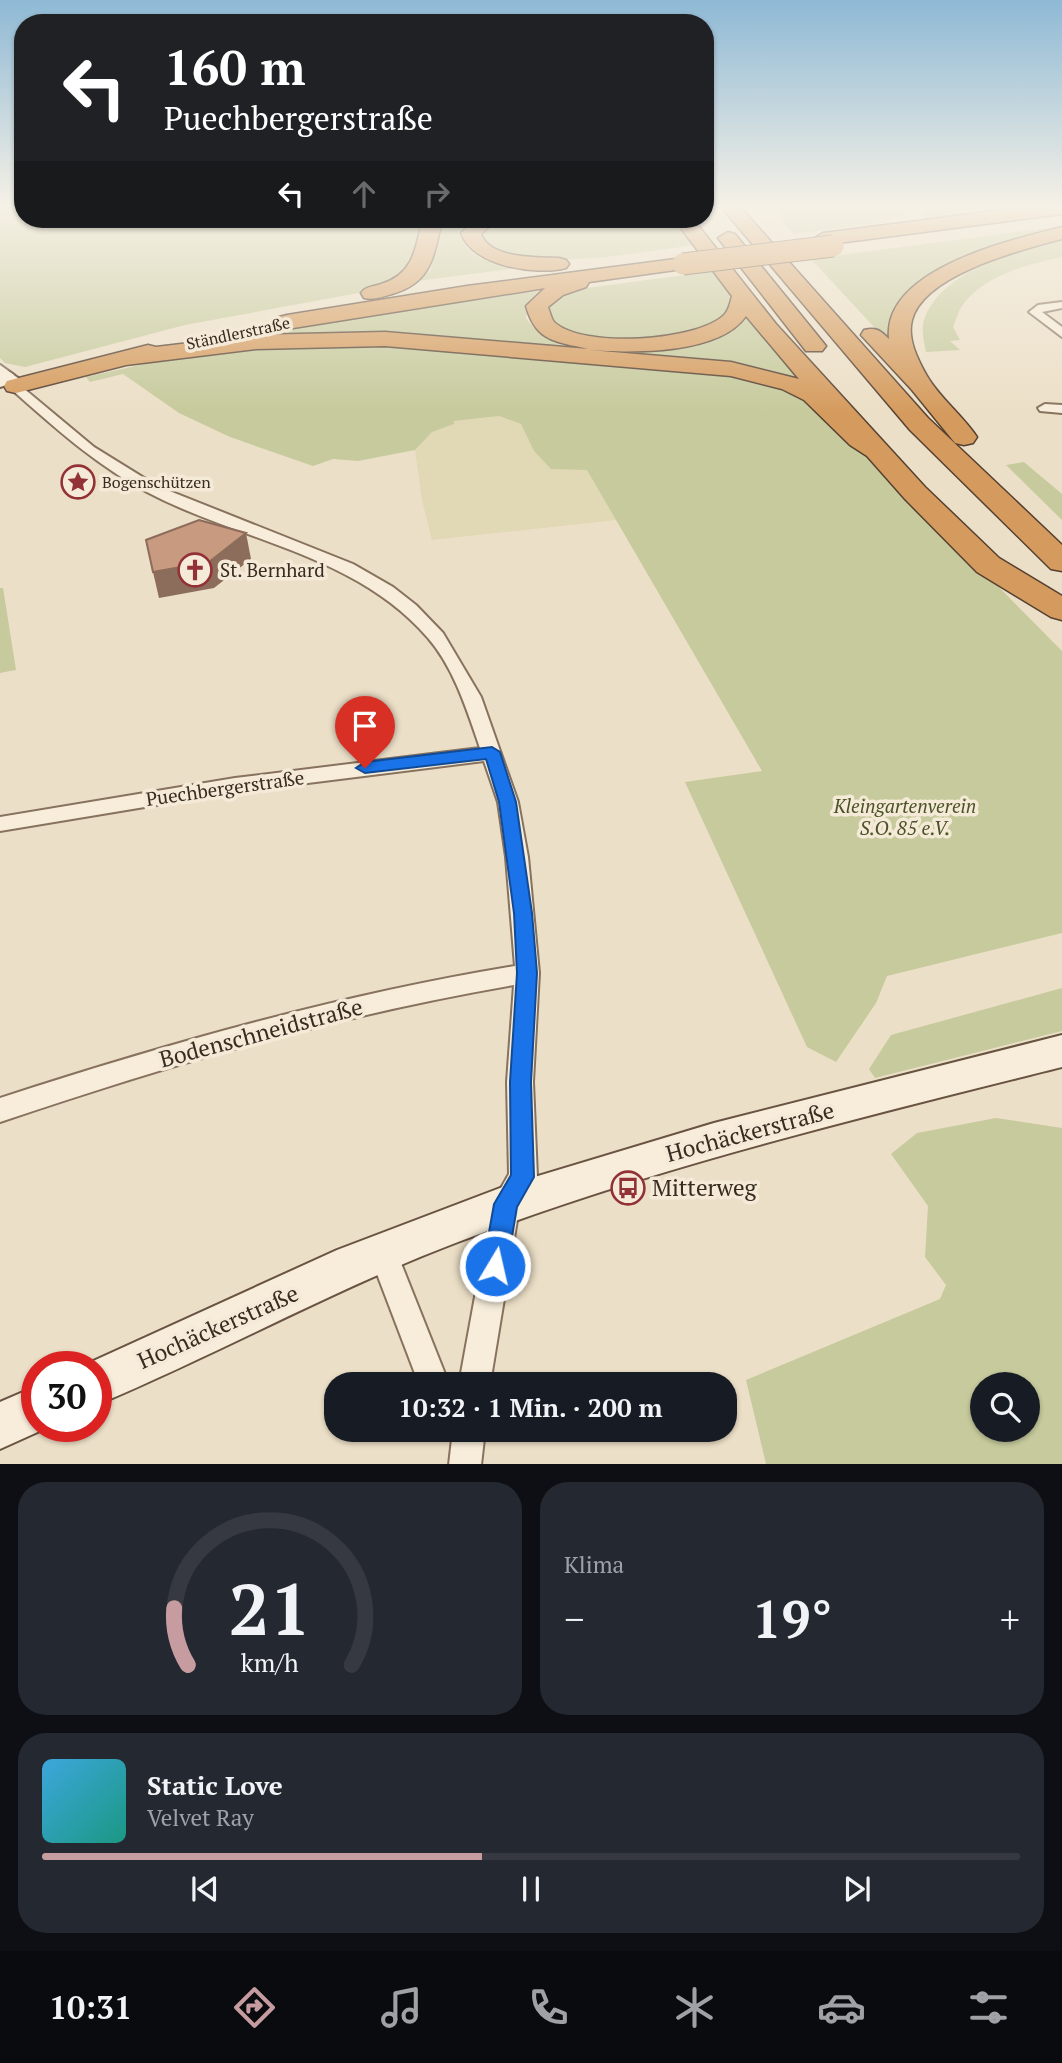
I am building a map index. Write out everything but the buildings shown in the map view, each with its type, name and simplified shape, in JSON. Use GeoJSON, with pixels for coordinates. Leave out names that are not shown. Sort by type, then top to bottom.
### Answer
{"type":"FeatureCollection","features":[{"type":"Feature","properties":{"kind":"highway"},"geometry":{"type":"LineString","coordinates":[[300,310],[314,303],[372,293],[407,282],[413,276]]}},
{"type":"Feature","properties":{"kind":"highway","name":"Ständlerstraße"},"geometry":{"type":"LineString","coordinates":[[272,315],[467,283],[530,276]]}},
{"type":"Feature","properties":{"kind":"highway","name":"Ständlerstraße"},"geometry":{"type":"LineString","coordinates":[[5,381],[363,308],[572,276]]}},
{"type":"Feature","properties":{"kind":"highway"},"geometry":{"type":"LineString","coordinates":[[604,276],[567,285],[545,297],[537,306],[537,316],[548,327],[572,338],[608,345],[656,345],[699,337],[729,323],[739,312],[742,297]]}},
{"type":"Feature","properties":{"kind":"highway"},"geometry":{"type":"LineString","coordinates":[[726,276],[810,379],[875,450],[988,565],[1062,608]]}},
{"type":"Feature","properties":{"kind":"highway"},"geometry":{"type":"LineString","coordinates":[[766,276],[826,361]]}},
{"type":"Feature","properties":{"kind":"highway"},"geometry":{"type":"LineString","coordinates":[[781,276],[919,424],[1062,562]]}},
{"type":"Feature","properties":{"kind":"highway"},"geometry":{"type":"LineString","coordinates":[[921,385],[904,355],[900,337],[901,318],[913,298],[943,276]]}},
{"type":"Feature","properties":{"kind":"highway"},"geometry":{"type":"LineString","coordinates":[[858,319],[921,385],[953,425],[1062,539]]}},
{"type":"Feature","properties":{"kind":"highway","name":"Ständlerstraße"},"geometry":{"type":"LineString","coordinates":[[5,381],[231,323]]}},
{"type":"Feature","properties":{"kind":"highway"},"geometry":{"type":"LineString","coordinates":[[124,358],[256,342],[385,339],[731,369],[791,384],[813,396],[859,439],[875,450]]}},
{"type":"Feature","properties":{"kind":"highway"},"geometry":{"type":"LineString","coordinates":[[843,380],[948,497],[1062,608]]}},
{"type":"Feature","properties":{"kind":"street"},"geometry":{"type":"LineString","coordinates":[[1062,304],[1036,309],[1037,314],[1062,333]]}},
{"type":"Feature","properties":{"kind":"street"},"geometry":{"type":"LineString","coordinates":[[5,381],[89,450],[152,489],[237,525],[347,566],[387,591],[410,609],[447,652],[472,697],[508,802],[527,973],[520,1082],[523,1177],[506,1204],[477,1372]]}},
{"type":"Feature","properties":{"kind":"street"},"geometry":{"type":"LineString","coordinates":[[1045,408],[1062,409]]}},
{"type":"Feature","properties":{"kind":"street","name":"Puechbergerstraße"},"geometry":{"type":"LineString","coordinates":[[0,824],[223,787],[492,752]]}},
{"type":"Feature","properties":{"kind":"street","name":"Bodenschneidstraße"},"geometry":{"type":"LineString","coordinates":[[0,1110],[76,1084],[345,1009],[471,981],[527,973]]}},
{"type":"Feature","properties":{"kind":"street","name":"Hochäckerstraße"},"geometry":{"type":"LineString","coordinates":[[112,1375],[383,1253],[506,1204],[693,1147],[1062,1051]]}},
{"type":"Feature","properties":{"kind":"street"},"geometry":{"type":"LineString","coordinates":[[383,1253],[429,1372]]}},
{"type":"Feature","properties":{"kind":"street"},"geometry":{"type":"LineString","coordinates":[[0,1426],[21,1416]]}},
{"type":"Feature","properties":{"kind":"street"},"geometry":{"type":"LineString","coordinates":[[465,1464],[468,1442]]}},
{"type":"Feature","properties":{"kind":"shaded area"},"geometry":{"type":"Polygon","coordinates":[[[499,416],[521,424],[534,451],[551,468],[587,469],[617,520],[432,540],[422,500],[415,450],[432,432],[453,424],[454,421],[499,416]]]}},
{"type":"Feature","properties":{"kind":"green space"},"geometry":{"type":"Polygon","coordinates":[[[0,276],[398,276],[375,290],[185,325],[25,367],[5,363],[0,358],[0,276]]]}},
{"type":"Feature","properties":{"kind":"green space"},"geometry":{"type":"Polygon","coordinates":[[[423,276],[453,276],[417,281],[423,276]]]}},
{"type":"Feature","properties":{"kind":"green space"},"geometry":{"type":"Polygon","coordinates":[[[675,276],[719,276],[728,290],[732,310],[708,327],[688,335],[647,340],[604,339],[565,329],[549,321],[546,308],[552,300],[571,290],[675,276]]]}},
{"type":"Feature","properties":{"kind":"green space"},"geometry":{"type":"Polygon","coordinates":[[[827,276],[947,276],[911,291],[894,314],[891,341],[887,341],[827,276]]]}},
{"type":"Feature","properties":{"kind":"green space"},"geometry":{"type":"Polygon","coordinates":[[[963,276],[1000,276],[981,287],[961,308],[953,327],[960,340],[950,341],[960,350],[926,352],[924,320],[933,303],[946,288],[963,276]]]}},
{"type":"Feature","properties":{"kind":"green space"},"geometry":{"type":"Polygon","coordinates":[[[539,291],[528,307],[526,318],[533,327],[551,338],[637,351],[708,342],[721,337],[745,316],[798,379],[763,371],[252,337],[386,312],[539,291]]]}},
{"type":"Feature","properties":{"kind":"green space","name":"Kleingartenverein S.O. 85 e.V."},"geometry":{"type":"Polygon","coordinates":[[[336,342],[712,370],[788,388],[833,419],[1062,651],[1062,933],[887,976],[876,1003],[836,1062],[807,1047],[685,782],[762,771],[587,470],[551,469],[534,451],[521,424],[499,416],[454,421],[454,424],[432,432],[415,450],[358,461],[333,459],[313,466],[230,437],[179,413],[123,374],[90,382],[86,377],[171,358],[336,342]]]}},
{"type":"Feature","properties":{"kind":"green space"},"geometry":{"type":"Polygon","coordinates":[[[1024,462],[1062,494],[1062,520],[1006,465],[1024,462]]]}},
{"type":"Feature","properties":{"kind":"green space"},"geometry":{"type":"Polygon","coordinates":[[[0,588],[3,588],[16,670],[0,673],[0,588]]]}},
{"type":"Feature","properties":{"kind":"green space"},"geometry":{"type":"Polygon","coordinates":[[[1062,988],[1062,1031],[875,1078],[869,1069],[891,1035],[1062,988]]]}},
{"type":"Feature","properties":{"kind":"green space"},"geometry":{"type":"Polygon","coordinates":[[[996,1118],[1062,1128],[1062,1464],[766,1464],[746,1380],[940,1299],[946,1285],[925,1257],[928,1206],[891,1154],[917,1133],[996,1118]]]}},
{"type":"Feature","properties":{"kind":"place","name":"Bogenschützen"},"geometry":{"type":"Point","coordinates":[78,482]}},
{"type":"Feature","properties":{"kind":"place","name":"St. Bernhard"},"geometry":{"type":"Point","coordinates":[195,570]}},
{"type":"Feature","properties":{"kind":"place","name":"Mitterweg"},"geometry":{"type":"Point","coordinates":[628,1188]}},
{"type":"Feature","properties":{"kind":"route"},"geometry":{"type":"LineString","coordinates":[[365,768],[492,752],[508,802],[523,913],[527,973],[520,1082],[523,1177],[506,1204],[495,1266]]}}]}
